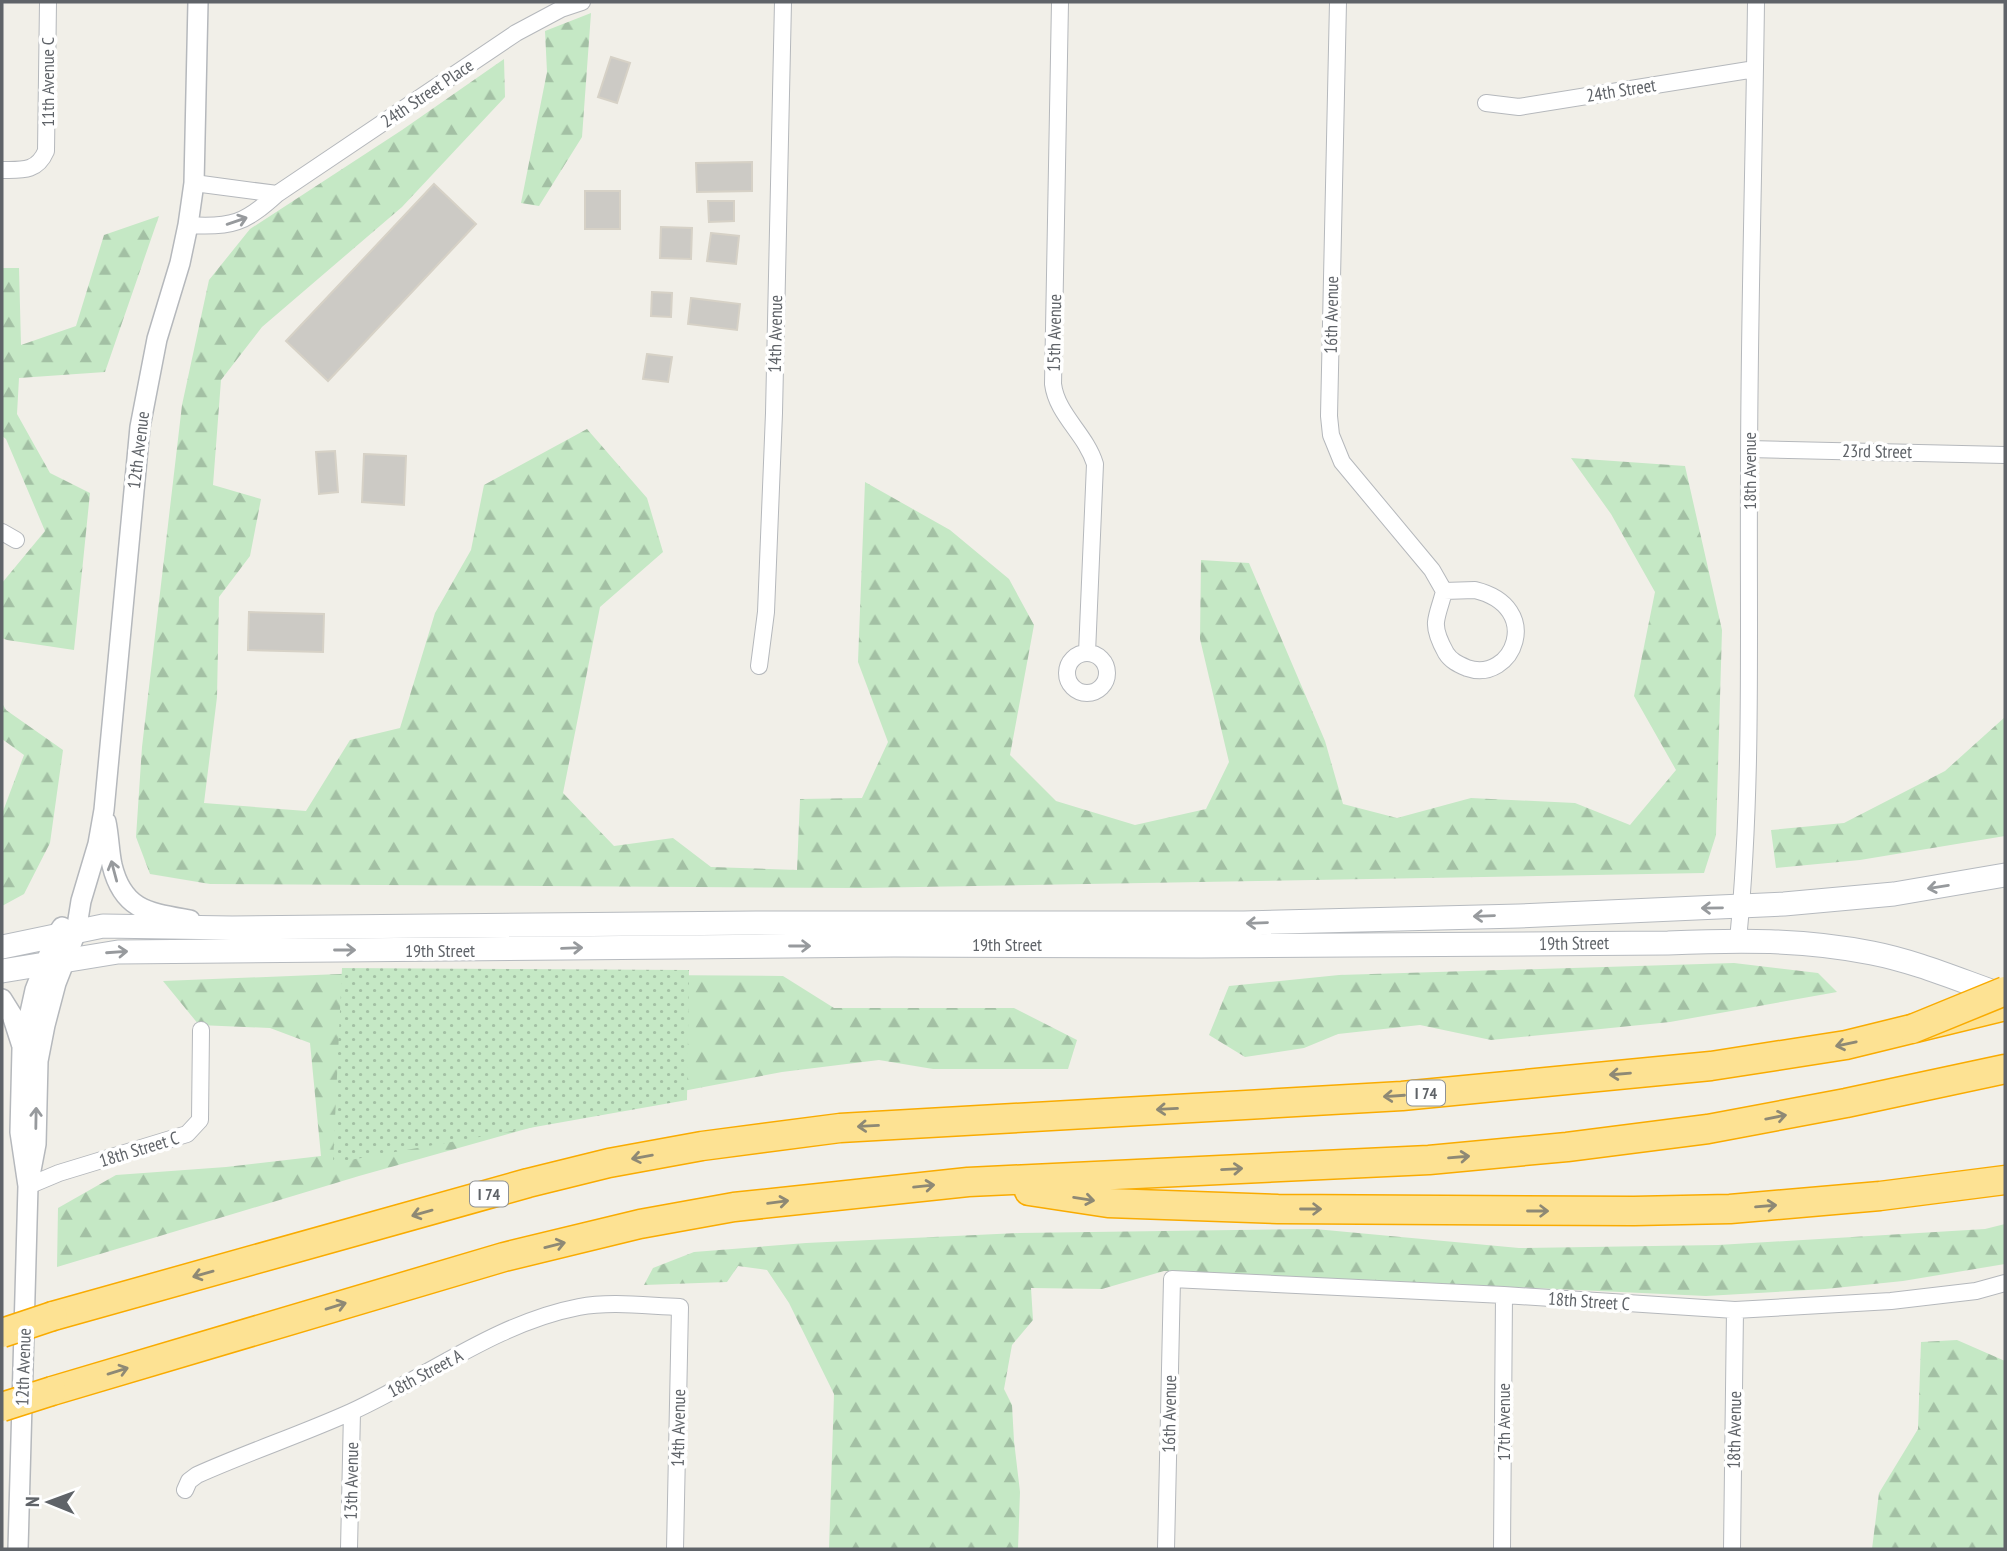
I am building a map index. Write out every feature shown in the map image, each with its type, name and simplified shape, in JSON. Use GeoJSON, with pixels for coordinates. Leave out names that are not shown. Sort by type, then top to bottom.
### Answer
{"type":"FeatureCollection","features":[{"type":"Feature","properties":{"kind":"highway"},"geometry":{"type":"LineString","coordinates":[[1912,1029],[2005,994]]}},
{"type":"Feature","properties":{"kind":"highway","name":"I 74"},"geometry":{"type":"LineString","coordinates":[[2,1333],[53,1316],[528,1182],[609,1163],[702,1146],[840,1128],[1402,1096],[1710,1066],[1834,1047],[2005,1006]]}},
{"type":"Feature","properties":{"kind":"highway"},"geometry":{"type":"LineString","coordinates":[[2,1407],[504,1257],[640,1224],[734,1207],[968,1182],[1429,1160],[1567,1147],[1709,1129],[2005,1069]]}},
{"type":"Feature","properties":{"kind":"highway"},"geometry":{"type":"LineString","coordinates":[[968,1182],[1108,1203],[1278,1209],[1634,1211],[1730,1209],[1826,1201],[2005,1180]]}},
{"type":"Feature","properties":{"kind":"main road","name":"19th Street"},"geometry":{"type":"LineString","coordinates":[[2,947],[103,926],[232,928],[769,923],[1244,923],[1741,907],[1894,894],[2005,875]]}},
{"type":"Feature","properties":{"kind":"main road","name":"19th Street"},"geometry":{"type":"LineString","coordinates":[[2,971],[118,951],[1018,944],[1201,946],[1668,943],[1738,940],[1806,943],[1874,953],[2005,994]]}},
{"type":"Feature","properties":{"kind":"street","name":"11th Avenue C"},"geometry":{"type":"LineString","coordinates":[[2,170],[28,169],[41,162],[46,151],[48,2]]}},
{"type":"Feature","properties":{"kind":"street","name":"12th Avenue"},"geometry":{"type":"LineString","coordinates":[[28,1186],[20,1132],[22,1049],[33,1000],[56,960],[81,901],[98,844],[140,427],[157,339],[180,263],[194,183],[198,2]]}},
{"type":"Feature","properties":{"kind":"street","name":"24th Street Place"},"geometry":{"type":"LineString","coordinates":[[188,225],[220,227],[253,216],[277,194],[516,33],[561,9],[582,2]]}},
{"type":"Feature","properties":{"kind":"street","name":"14th Avenue"},"geometry":{"type":"LineString","coordinates":[[759,666],[766,612],[774,413],[783,2]]}},
{"type":"Feature","properties":{"kind":"street","name":"15th Avenue"},"geometry":{"type":"LineString","coordinates":[[1060,2],[1053,384],[1059,406],[1085,443],[1095,464],[1087,653]]}},
{"type":"Feature","properties":{"kind":"street","name":"16th Avenue"},"geometry":{"type":"LineString","coordinates":[[1338,2],[1329,416],[1331,435],[1342,462],[1432,570],[1444,591]]}},
{"type":"Feature","properties":{"kind":"street","name":"18th Avenue"},"geometry":{"type":"LineString","coordinates":[[1738,940],[1748,764],[1749,449],[1756,2]]}},
{"type":"Feature","properties":{"kind":"street","name":"24th Street"},"geometry":{"type":"LineString","coordinates":[[1486,103],[1519,107],[1755,69]]}},
{"type":"Feature","properties":{"kind":"street"},"geometry":{"type":"LineString","coordinates":[[194,183],[277,194]]}},
{"type":"Feature","properties":{"kind":"street","name":"23rd Street"},"geometry":{"type":"LineString","coordinates":[[1749,449],[2005,455]]}},
{"type":"Feature","properties":{"kind":"street"},"geometry":{"type":"LineString","coordinates":[[1475,590],[1492,594],[1510,611],[1516,629],[1514,647],[1493,667],[1474,670],[1451,660],[1444,651],[1436,621],[1444,591],[1475,590]]}},
{"type":"Feature","properties":{"kind":"street"},"geometry":{"type":"LineString","coordinates":[[103,810],[111,843],[111,863],[117,882],[129,900],[139,908],[153,913],[232,928]]}},
{"type":"Feature","properties":{"kind":"street","name":"12th Avenue"},"geometry":{"type":"LineString","coordinates":[[18,1549],[28,1186],[36,1144],[38,1061],[56,960]]}},
{"type":"Feature","properties":{"kind":"street"},"geometry":{"type":"LineString","coordinates":[[2,999],[12,1015],[22,1049]]}},
{"type":"Feature","properties":{"kind":"street","name":"18th Street C"},"geometry":{"type":"LineString","coordinates":[[28,1186],[60,1173],[187,1134],[200,1120],[201,1030]]}},
{"type":"Feature","properties":{"kind":"street","name":"16th Avenue"},"geometry":{"type":"LineString","coordinates":[[1166,1549],[1172,1279]]}},
{"type":"Feature","properties":{"kind":"street","name":"18th Street C"},"geometry":{"type":"LineString","coordinates":[[1172,1279],[1504,1295],[1735,1310],[1891,1301],[1976,1291],[2005,1283]]}},
{"type":"Feature","properties":{"kind":"street","name":"17th Avenue"},"geometry":{"type":"LineString","coordinates":[[1502,1549],[1504,1295]]}},
{"type":"Feature","properties":{"kind":"street","name":"18th Street A"},"geometry":{"type":"LineString","coordinates":[[185,1490],[189,1481],[197,1475],[352,1412],[511,1329],[580,1307],[680,1307]]}},
{"type":"Feature","properties":{"kind":"street","name":"14th Avenue"},"geometry":{"type":"LineString","coordinates":[[675,1549],[680,1307]]}},
{"type":"Feature","properties":{"kind":"street","name":"18th Avenue"},"geometry":{"type":"LineString","coordinates":[[1731,1549],[1735,1310]]}},
{"type":"Feature","properties":{"kind":"street","name":"13th Avenue"},"geometry":{"type":"LineString","coordinates":[[349,1549],[352,1412]]}},
{"type":"Feature","properties":{"kind":"green space"},"geometry":{"type":"Polygon","coordinates":[[[591,13],[582,137],[539,206],[521,203],[547,72],[545,31],[591,13]]]}},
{"type":"Feature","properties":{"kind":"green space"},"geometry":{"type":"Polygon","coordinates":[[[504,59],[505,97],[402,207],[262,327],[221,380],[213,485],[261,499],[250,556],[219,597],[217,697],[204,803],[306,811],[350,740],[400,728],[435,613],[471,550],[484,485],[587,429],[647,498],[663,552],[600,607],[563,793],[614,846],[673,838],[711,867],[797,870],[800,799],[862,798],[888,742],[858,662],[865,482],[950,530],[1009,579],[1034,625],[1010,755],[1056,801],[1135,825],[1206,809],[1229,762],[1200,639],[1201,560],[1249,563],[1325,741],[1343,804],[1397,818],[1471,798],[1575,803],[1630,825],[1676,770],[1634,696],[1655,592],[1611,514],[1571,458],[1685,466],[1722,630],[1716,835],[1704,873],[861,888],[210,884],[150,874],[136,837],[142,747],[182,405],[209,280],[250,229],[402,130],[504,59]]]}},
{"type":"Feature","properties":{"kind":"green space"},"geometry":{"type":"Polygon","coordinates":[[[159,216],[105,372],[19,378],[17,414],[50,473],[90,493],[74,650],[7,640],[2,638],[2,583],[45,531],[6,439],[2,436],[2,268],[19,268],[21,345],[76,326],[104,235],[159,216]]]}},
{"type":"Feature","properties":{"kind":"green space"},"geometry":{"type":"Polygon","coordinates":[[[2,703],[6,710],[63,750],[50,843],[24,894],[2,906],[2,814],[24,755],[2,739],[2,703]]]}},
{"type":"Feature","properties":{"kind":"green space"},"geometry":{"type":"Polygon","coordinates":[[[2005,717],[2005,836],[1860,860],[1776,868],[1771,830],[1844,823],[1945,771],[2005,717]]]}},
{"type":"Feature","properties":{"kind":"green space"},"geometry":{"type":"Polygon","coordinates":[[[1734,963],[1818,973],[1837,992],[1670,1022],[1491,1040],[1420,1025],[1338,1034],[1304,1048],[1245,1057],[1209,1035],[1229,986],[1339,975],[1734,963]]]}},
{"type":"Feature","properties":{"kind":"green space"},"geometry":{"type":"Polygon","coordinates":[[[342,968],[689,970],[687,1100],[333,1163],[342,968]]]}},
{"type":"Feature","properties":{"kind":"green space"},"geometry":{"type":"Polygon","coordinates":[[[364,973],[783,976],[834,1008],[1014,1008],[1077,1040],[1068,1069],[933,1069],[879,1060],[782,1072],[615,1104],[359,1176],[57,1267],[58,1208],[116,1175],[226,1167],[321,1156],[310,1043],[270,1028],[199,1025],[163,981],[364,973]]]}},
{"type":"Feature","properties":{"kind":"green space"},"geometry":{"type":"Polygon","coordinates":[[[2005,1224],[2005,1264],[1903,1281],[1825,1289],[1706,1296],[1164,1271],[1102,1289],[1031,1288],[1033,1320],[1012,1345],[1004,1389],[1012,1405],[1020,1492],[1018,1549],[829,1549],[834,1394],[789,1303],[767,1270],[738,1266],[727,1282],[644,1285],[653,1268],[694,1252],[806,1243],[1019,1233],[1315,1229],[1519,1248],[1718,1245],[1985,1229],[2005,1224]]]}},
{"type":"Feature","properties":{"kind":"green space"},"geometry":{"type":"Polygon","coordinates":[[[1957,1340],[2005,1361],[2005,1549],[1872,1549],[1879,1493],[1918,1429],[1921,1342],[1957,1340]]]}},
{"type":"Feature","properties":{"kind":"building"},"geometry":{"type":"Polygon","coordinates":[[[611,57],[630,63],[617,103],[598,97],[611,57]]]}},
{"type":"Feature","properties":{"kind":"building"},"geometry":{"type":"Polygon","coordinates":[[[752,162],[752,191],[697,192],[696,163],[752,162]]]}},
{"type":"Feature","properties":{"kind":"building"},"geometry":{"type":"Polygon","coordinates":[[[434,184],[476,224],[328,381],[286,341],[434,184]]]}},
{"type":"Feature","properties":{"kind":"building"},"geometry":{"type":"Polygon","coordinates":[[[585,191],[620,191],[620,229],[585,229],[585,191]]]}},
{"type":"Feature","properties":{"kind":"building"},"geometry":{"type":"Polygon","coordinates":[[[708,201],[734,201],[734,221],[709,222],[708,201]]]}},
{"type":"Feature","properties":{"kind":"building"},"geometry":{"type":"Polygon","coordinates":[[[661,227],[692,228],[691,259],[660,258],[661,227]]]}},
{"type":"Feature","properties":{"kind":"building"},"geometry":{"type":"Polygon","coordinates":[[[711,233],[739,236],[736,264],[707,261],[711,233]]]}},
{"type":"Feature","properties":{"kind":"building"},"geometry":{"type":"Polygon","coordinates":[[[652,292],[672,293],[671,317],[651,316],[652,292]]]}},
{"type":"Feature","properties":{"kind":"building"},"geometry":{"type":"Polygon","coordinates":[[[691,298],[740,304],[737,330],[688,324],[691,298]]]}},
{"type":"Feature","properties":{"kind":"building"},"geometry":{"type":"Polygon","coordinates":[[[647,354],[672,357],[668,382],[643,379],[647,354]]]}},
{"type":"Feature","properties":{"kind":"building"},"geometry":{"type":"Polygon","coordinates":[[[335,451],[338,492],[319,494],[316,452],[335,451]]]}},
{"type":"Feature","properties":{"kind":"building"},"geometry":{"type":"Polygon","coordinates":[[[364,454],[406,456],[404,505],[362,502],[364,454]]]}},
{"type":"Feature","properties":{"kind":"building"},"geometry":{"type":"Polygon","coordinates":[[[249,612],[324,614],[323,652],[248,650],[249,612]]]}}]}
